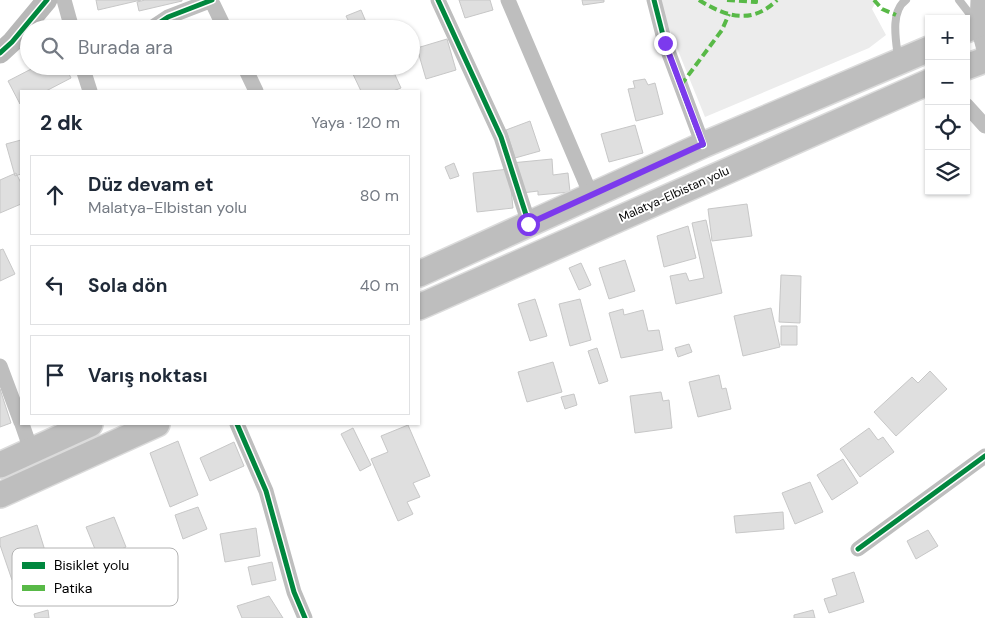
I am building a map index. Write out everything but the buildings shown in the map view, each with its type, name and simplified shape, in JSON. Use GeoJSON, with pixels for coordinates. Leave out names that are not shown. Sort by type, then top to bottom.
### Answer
{"type":"FeatureCollection","features":[{"type":"Feature","properties":{"kind":"main road"},"geometry":{"type":"LineString","coordinates":[[420,274],[703,144],[925,51]]}},
{"type":"Feature","properties":{"kind":"main road"},"geometry":{"type":"LineString","coordinates":[[970,66],[985,60]]}},
{"type":"Feature","properties":{"kind":"main road","name":"Malatya-Elbistan yolu"},"geometry":{"type":"LineString","coordinates":[[420,307],[925,84]]}},
{"type":"Feature","properties":{"kind":"main road"},"geometry":{"type":"LineString","coordinates":[[0,464],[88,425]]}},
{"type":"Feature","properties":{"kind":"main road"},"geometry":{"type":"LineString","coordinates":[[0,495],[155,425]]}},
{"type":"Feature","properties":{"kind":"street"},"geometry":{"type":"LineString","coordinates":[[30,20],[46,0]]}},
{"type":"Feature","properties":{"kind":"street"},"geometry":{"type":"LineString","coordinates":[[64,0],[70,20]]}},
{"type":"Feature","properties":{"kind":"street"},"geometry":{"type":"LineString","coordinates":[[164,20],[212,0],[221,20]]}},
{"type":"Feature","properties":{"kind":"street"},"geometry":{"type":"LineString","coordinates":[[438,0],[501,137],[528,224]]}},
{"type":"Feature","properties":{"kind":"street"},"geometry":{"type":"LineString","coordinates":[[508,0],[591,196]]}},
{"type":"Feature","properties":{"kind":"street"},"geometry":{"type":"LineString","coordinates":[[654,0],[665,43],[703,144]]}},
{"type":"Feature","properties":{"kind":"street"},"geometry":{"type":"LineString","coordinates":[[977,19],[985,53]]}},
{"type":"Feature","properties":{"kind":"street"},"geometry":{"type":"LineString","coordinates":[[0,53],[20,32]]}},
{"type":"Feature","properties":{"kind":"street"},"geometry":{"type":"LineString","coordinates":[[87,75],[90,90]]}},
{"type":"Feature","properties":{"kind":"street"},"geometry":{"type":"LineString","coordinates":[[248,75],[256,90]]}},
{"type":"Feature","properties":{"kind":"street"},"geometry":{"type":"LineString","coordinates":[[967,105],[985,126]]}},
{"type":"Feature","properties":{"kind":"street"},"geometry":{"type":"LineString","coordinates":[[0,366],[20,418]]}},
{"type":"Feature","properties":{"kind":"street"},"geometry":{"type":"LineString","coordinates":[[23,425],[31,450]]}},
{"type":"Feature","properties":{"kind":"street"},"geometry":{"type":"LineString","coordinates":[[237,425],[266,491],[294,592],[305,618]]}},
{"type":"Feature","properties":{"kind":"street"},"geometry":{"type":"LineString","coordinates":[[858,549],[985,456]]}},
{"type":"Feature","properties":{"kind":"lane"},"geometry":{"type":"LineString","coordinates":[[898,62],[896,16],[906,0]]}},
{"type":"Feature","properties":{"kind":"lane"},"geometry":{"type":"LineString","coordinates":[[959,0],[977,19]]}},
{"type":"Feature","properties":{"kind":"shaded area"},"geometry":{"type":"Polygon","coordinates":[[[661,0],[877,0],[872,9],[886,35],[869,48],[705,117],[666,21],[661,0]]]}},
{"type":"Feature","properties":{"kind":"marked path"},"geometry":{"type":"LineString","coordinates":[[699,0],[719,11],[739,16],[758,13],[768,8],[777,0]]}},
{"type":"Feature","properties":{"kind":"marked path"},"geometry":{"type":"LineString","coordinates":[[727,0],[756,2],[756,0]]}},
{"type":"Feature","properties":{"kind":"marked path"},"geometry":{"type":"LineString","coordinates":[[874,0],[882,9],[896,15]]}},
{"type":"Feature","properties":{"kind":"marked path"},"geometry":{"type":"LineString","coordinates":[[681,85],[722,30],[729,14]]}},
{"type":"Feature","properties":{"kind":"cycle path"},"geometry":{"type":"LineString","coordinates":[[30,20],[47,0]]}},
{"type":"Feature","properties":{"kind":"cycle path"},"geometry":{"type":"LineString","coordinates":[[164,20],[212,0]]}},
{"type":"Feature","properties":{"kind":"cycle path"},"geometry":{"type":"LineString","coordinates":[[438,0],[501,137],[529,224]]}},
{"type":"Feature","properties":{"kind":"cycle path"},"geometry":{"type":"LineString","coordinates":[[654,0],[665,43],[703,145]]}},
{"type":"Feature","properties":{"kind":"cycle path"},"geometry":{"type":"LineString","coordinates":[[0,53],[20,32]]}},
{"type":"Feature","properties":{"kind":"cycle path"},"geometry":{"type":"LineString","coordinates":[[237,425],[266,491],[294,592],[305,618]]}},
{"type":"Feature","properties":{"kind":"cycle path"},"geometry":{"type":"LineString","coordinates":[[858,549],[985,456]]}},
{"type":"Feature","properties":{"kind":"route"},"geometry":{"type":"LineString","coordinates":[[528,224],[703,144],[665,43]]}}]}
